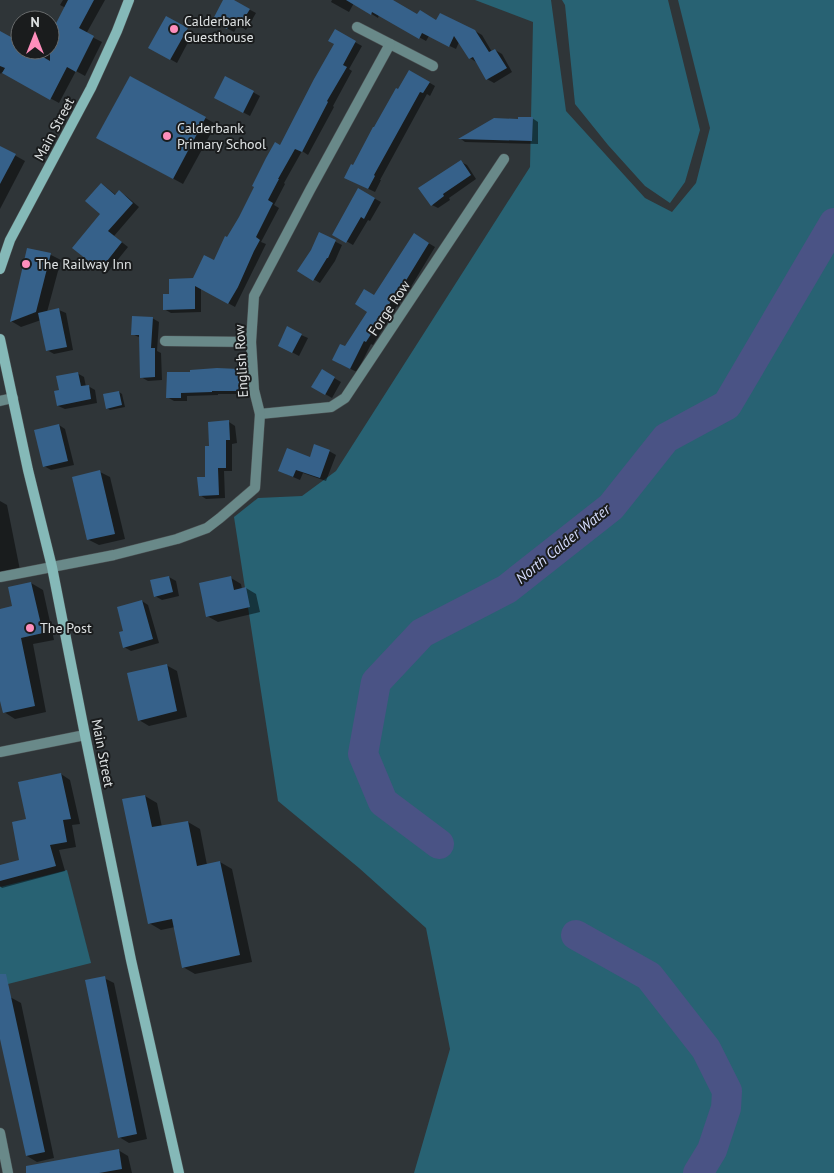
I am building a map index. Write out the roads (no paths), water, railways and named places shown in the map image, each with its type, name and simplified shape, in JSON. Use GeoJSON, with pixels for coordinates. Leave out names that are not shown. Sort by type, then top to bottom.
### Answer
{"type":"FeatureCollection","features":[{"type":"Feature","properties":{"kind":"main road","name":"Main Street"},"geometry":{"type":"LineString","coordinates":[[0,269],[10,240],[92,88],[129,0]]}},
{"type":"Feature","properties":{"kind":"main road","name":"Main Street"},"geometry":{"type":"LineString","coordinates":[[0,339],[28,470],[52,567],[131,960],[179,1173]]}},
{"type":"Feature","properties":{"kind":"street"},"geometry":{"type":"LineString","coordinates":[[357,27],[434,66]]}},
{"type":"Feature","properties":{"kind":"street","name":"English Row"},"geometry":{"type":"LineString","coordinates":[[0,578],[114,555],[176,539],[207,528],[255,488],[260,414],[254,390],[252,342],[254,296],[390,44]]}},
{"type":"Feature","properties":{"kind":"street","name":"Forge Row"},"geometry":{"type":"LineString","coordinates":[[260,414],[331,407],[345,398],[504,159]]}},
{"type":"Feature","properties":{"kind":"street"},"geometry":{"type":"LineString","coordinates":[[164,341],[252,342]]}},
{"type":"Feature","properties":{"kind":"street"},"geometry":{"type":"LineString","coordinates":[[0,401],[13,398]]}},
{"type":"Feature","properties":{"kind":"street"},"geometry":{"type":"LineString","coordinates":[[0,752],[85,735]]}},
{"type":"Feature","properties":{"kind":"street"},"geometry":{"type":"LineString","coordinates":[[0,1133],[8,1173]]}},
{"type":"Feature","properties":{"kind":"waterway","name":"North Calder Water"},"geometry":{"type":"LineString","coordinates":[[439,844],[383,802],[363,754],[376,682],[422,633],[507,589],[611,507],[666,438],[727,405],[834,223]]}},
{"type":"Feature","properties":{"kind":"waterway","name":"North Calder Water"},"geometry":{"type":"LineString","coordinates":[[576,935],[649,976],[706,1049],[727,1091],[726,1108],[712,1150],[698,1173]]}},
{"type":"Feature","properties":{"kind":"place","name":"Calderbank Guesthouse"},"geometry":{"type":"Point","coordinates":[174,29]}},
{"type":"Feature","properties":{"kind":"place","name":"Calderbank Primary School"},"geometry":{"type":"Point","coordinates":[167,136]}},
{"type":"Feature","properties":{"kind":"place","name":"The Railway Inn"},"geometry":{"type":"Point","coordinates":[26,264]}},
{"type":"Feature","properties":{"kind":"place","name":"The Post"},"geometry":{"type":"Point","coordinates":[30,628]}}]}
